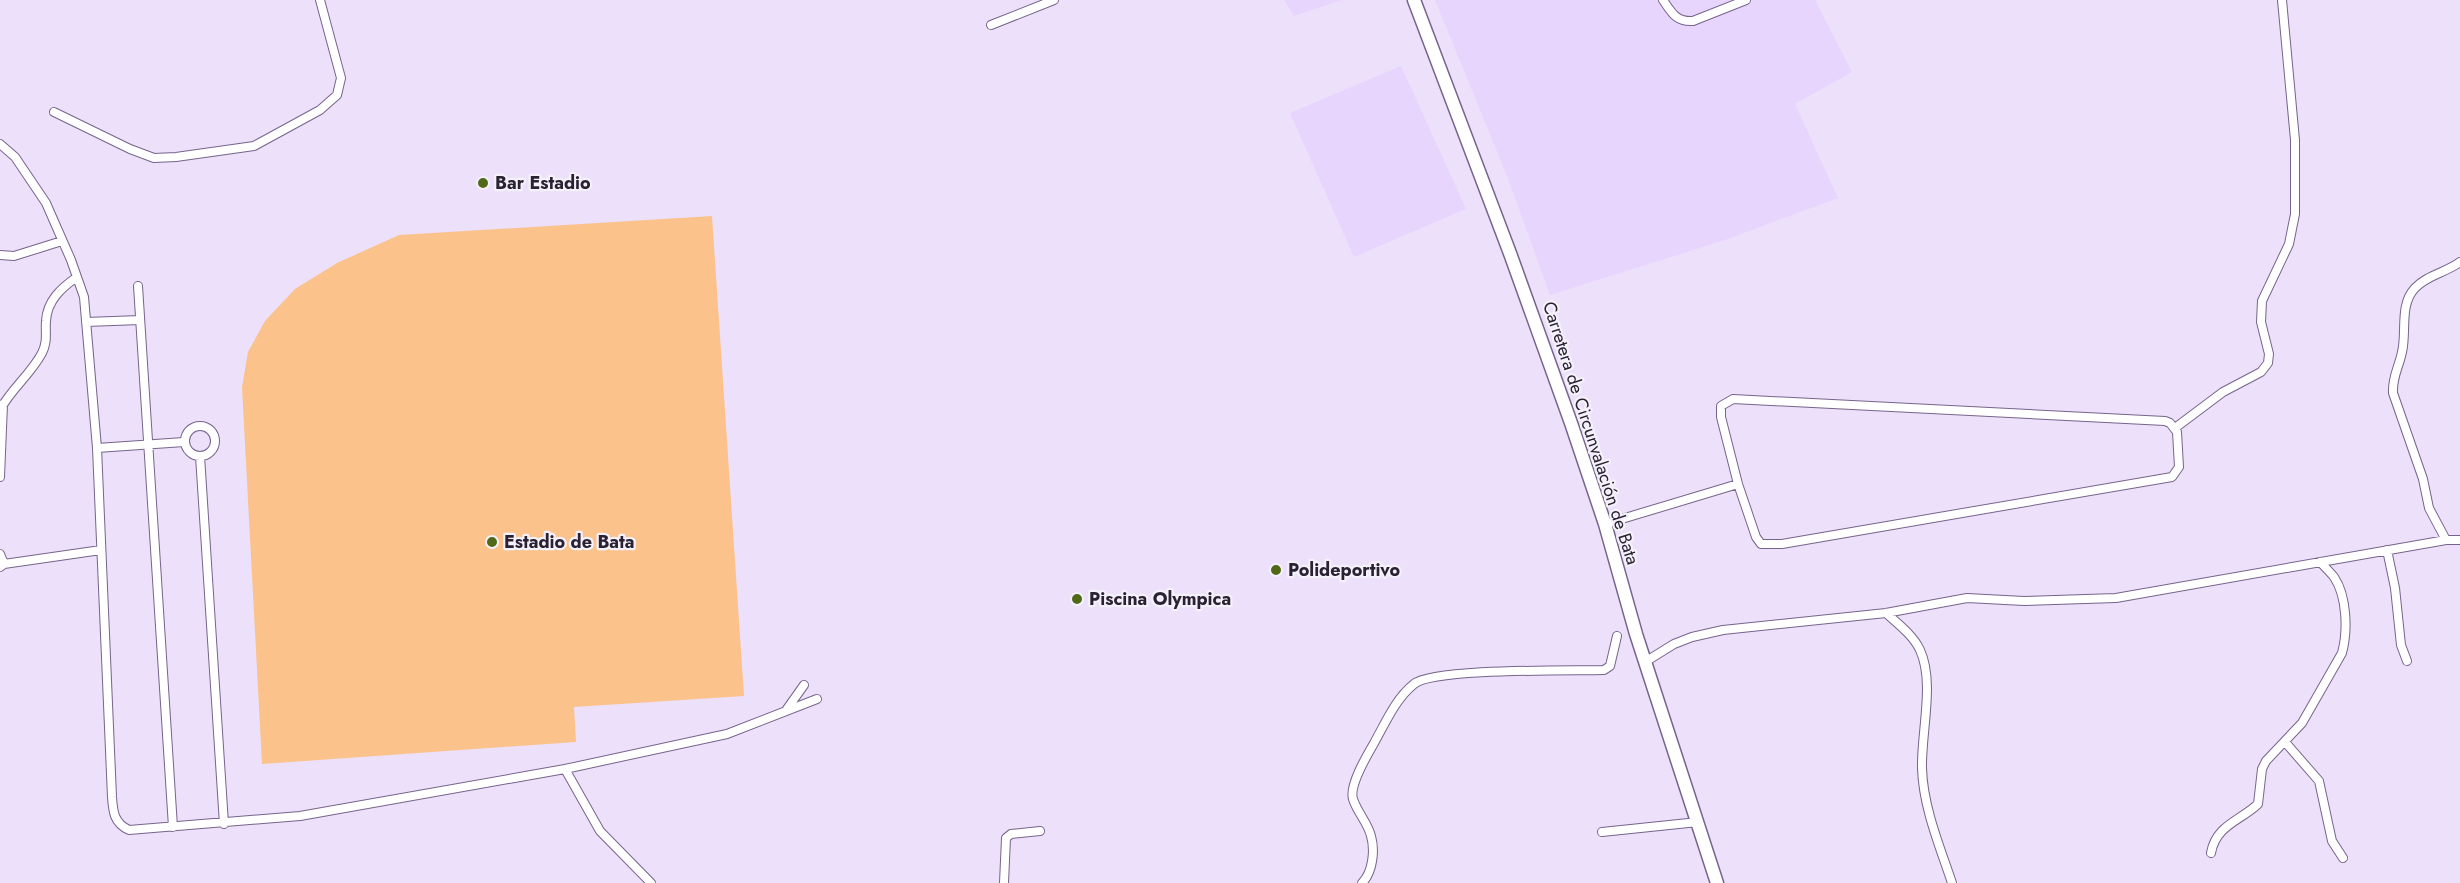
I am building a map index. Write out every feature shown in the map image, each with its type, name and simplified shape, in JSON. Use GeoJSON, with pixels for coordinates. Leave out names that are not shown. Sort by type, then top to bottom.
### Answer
{"type":"FeatureCollection","features":[{"type":"Feature","properties":{"kind":"main road","name":"Carretera de Circunvalación de Bata"},"geometry":{"type":"LineString","coordinates":[[1414,0],[1527,297],[1605,524],[1645,662],[1717,883]]}},
{"type":"Feature","properties":{"kind":"street"},"geometry":{"type":"LineString","coordinates":[[54,112],[130,149],[154,158],[176,158],[254,146],[320,110],[337,95],[341,78],[320,0]]}},
{"type":"Feature","properties":{"kind":"street"},"geometry":{"type":"LineString","coordinates":[[992,25],[1054,0]]}},
{"type":"Feature","properties":{"kind":"street"},"geometry":{"type":"LineString","coordinates":[[1663,0],[1673,15],[1686,21],[1693,21],[1746,0]]}},
{"type":"Feature","properties":{"kind":"street"},"geometry":{"type":"LineString","coordinates":[[2175,428],[2223,392],[2261,372],[2268,363],[2269,354],[2262,322],[2262,301],[2289,244],[2294,229],[2295,214],[2294,126],[2282,0]]}},
{"type":"Feature","properties":{"kind":"street"},"geometry":{"type":"LineString","coordinates":[[0,144],[15,157],[46,203],[84,297],[97,448],[113,815],[120,826],[129,830],[300,816],[565,769],[726,734],[817,699]]}},
{"type":"Feature","properties":{"kind":"street"},"geometry":{"type":"LineString","coordinates":[[0,255],[14,256],[62,241]]}},
{"type":"Feature","properties":{"kind":"street"},"geometry":{"type":"LineString","coordinates":[[2446,540],[2429,508],[2423,479],[2394,393],[2392,380],[2402,352],[2406,306],[2409,298],[2415,288],[2427,279],[2460,262]]}},
{"type":"Feature","properties":{"kind":"street"},"geometry":{"type":"LineString","coordinates":[[0,477],[1,407],[42,352],[48,336],[47,311],[53,298],[65,285],[77,277]]}},
{"type":"Feature","properties":{"kind":"street"},"geometry":{"type":"LineString","coordinates":[[138,286],[173,827]]}},
{"type":"Feature","properties":{"kind":"street"},"geometry":{"type":"LineString","coordinates":[[86,321],[140,320]]}},
{"type":"Feature","properties":{"kind":"street"},"geometry":{"type":"LineString","coordinates":[[1733,399],[2165,421],[2175,428],[2179,467],[2172,477],[1782,544],[1761,544],[1756,537],[1738,484],[1721,417],[1721,406],[1733,399]]}},
{"type":"Feature","properties":{"kind":"street"},"geometry":{"type":"LineString","coordinates":[[194,426],[208,428],[214,435],[214,445],[209,453],[200,456],[188,451],[184,442],[186,433],[194,426]]}},
{"type":"Feature","properties":{"kind":"street"},"geometry":{"type":"LineString","coordinates":[[97,448],[184,442]]}},
{"type":"Feature","properties":{"kind":"street"},"geometry":{"type":"LineString","coordinates":[[200,456],[224,824]]}},
{"type":"Feature","properties":{"kind":"street"},"geometry":{"type":"LineString","coordinates":[[1605,524],[1738,484]]}},
{"type":"Feature","properties":{"kind":"street"},"geometry":{"type":"LineString","coordinates":[[1645,662],[1674,644],[1723,630],[1886,613],[1967,598],[2024,601],[2116,598],[2446,540],[2460,540]]}},
{"type":"Feature","properties":{"kind":"street"},"geometry":{"type":"LineString","coordinates":[[0,554],[2,565],[101,550]]}},
{"type":"Feature","properties":{"kind":"street"},"geometry":{"type":"LineString","coordinates":[[2387,550],[2395,588],[2401,645],[2407,661]]}},
{"type":"Feature","properties":{"kind":"street"},"geometry":{"type":"LineString","coordinates":[[2211,853],[2213,843],[2224,827],[2258,804],[2262,769],[2271,754],[2302,723],[2330,676],[2345,642],[2345,620],[2339,589],[2334,577],[2320,562]]}},
{"type":"Feature","properties":{"kind":"street"},"geometry":{"type":"LineString","coordinates":[[1886,613],[1912,638],[1920,650],[1924,664],[1926,680],[1922,769],[1929,810],[1952,883]]}},
{"type":"Feature","properties":{"kind":"street"},"geometry":{"type":"LineString","coordinates":[[1362,883],[1370,871],[1372,844],[1371,834],[1352,796],[1353,785],[1368,753],[1399,700],[1415,683],[1458,674],[1604,670],[1610,666],[1617,636]]}},
{"type":"Feature","properties":{"kind":"street"},"geometry":{"type":"LineString","coordinates":[[787,709],[804,685]]}},
{"type":"Feature","properties":{"kind":"street"},"geometry":{"type":"LineString","coordinates":[[2285,741],[2319,782],[2332,841],[2343,858]]}},
{"type":"Feature","properties":{"kind":"street"},"geometry":{"type":"LineString","coordinates":[[565,769],[600,831],[651,883]]}},
{"type":"Feature","properties":{"kind":"street"},"geometry":{"type":"LineString","coordinates":[[1602,832],[1698,822]]}},
{"type":"Feature","properties":{"kind":"street"},"geometry":{"type":"LineString","coordinates":[[1004,883],[1005,838],[1011,834],[1040,831]]}},
{"type":"Feature","properties":{"kind":"shaded area"},"geometry":{"type":"Polygon","coordinates":[[[1284,0],[1342,0],[1294,16],[1284,0]]]}},
{"type":"Feature","properties":{"kind":"shaded area"},"geometry":{"type":"Polygon","coordinates":[[[1435,0],[1815,0],[1852,72],[1795,104],[1838,198],[1725,240],[1550,295],[1507,176],[1435,0]]]}},
{"type":"Feature","properties":{"kind":"shaded area"},"geometry":{"type":"Polygon","coordinates":[[[1401,66],[1466,209],[1354,257],[1290,113],[1401,66]]]}},
{"type":"Feature","properties":{"kind":"shaded area","name":"Estadio de Bata"},"geometry":{"type":"Polygon","coordinates":[[[712,216],[744,696],[574,707],[576,742],[262,764],[242,387],[248,352],[265,321],[295,289],[337,263],[399,235],[712,216]]]}},
{"type":"Feature","properties":{"kind":"place","name":"Bar Estadio"},"geometry":{"type":"Point","coordinates":[483,183]}},
{"type":"Feature","properties":{"kind":"place","name":"Estadio de Bata"},"geometry":{"type":"Point","coordinates":[492,542]}},
{"type":"Feature","properties":{"kind":"place","name":"Polideportivo"},"geometry":{"type":"Point","coordinates":[1276,570]}},
{"type":"Feature","properties":{"kind":"place","name":"Piscina Olympica"},"geometry":{"type":"Point","coordinates":[1077,599]}}]}
